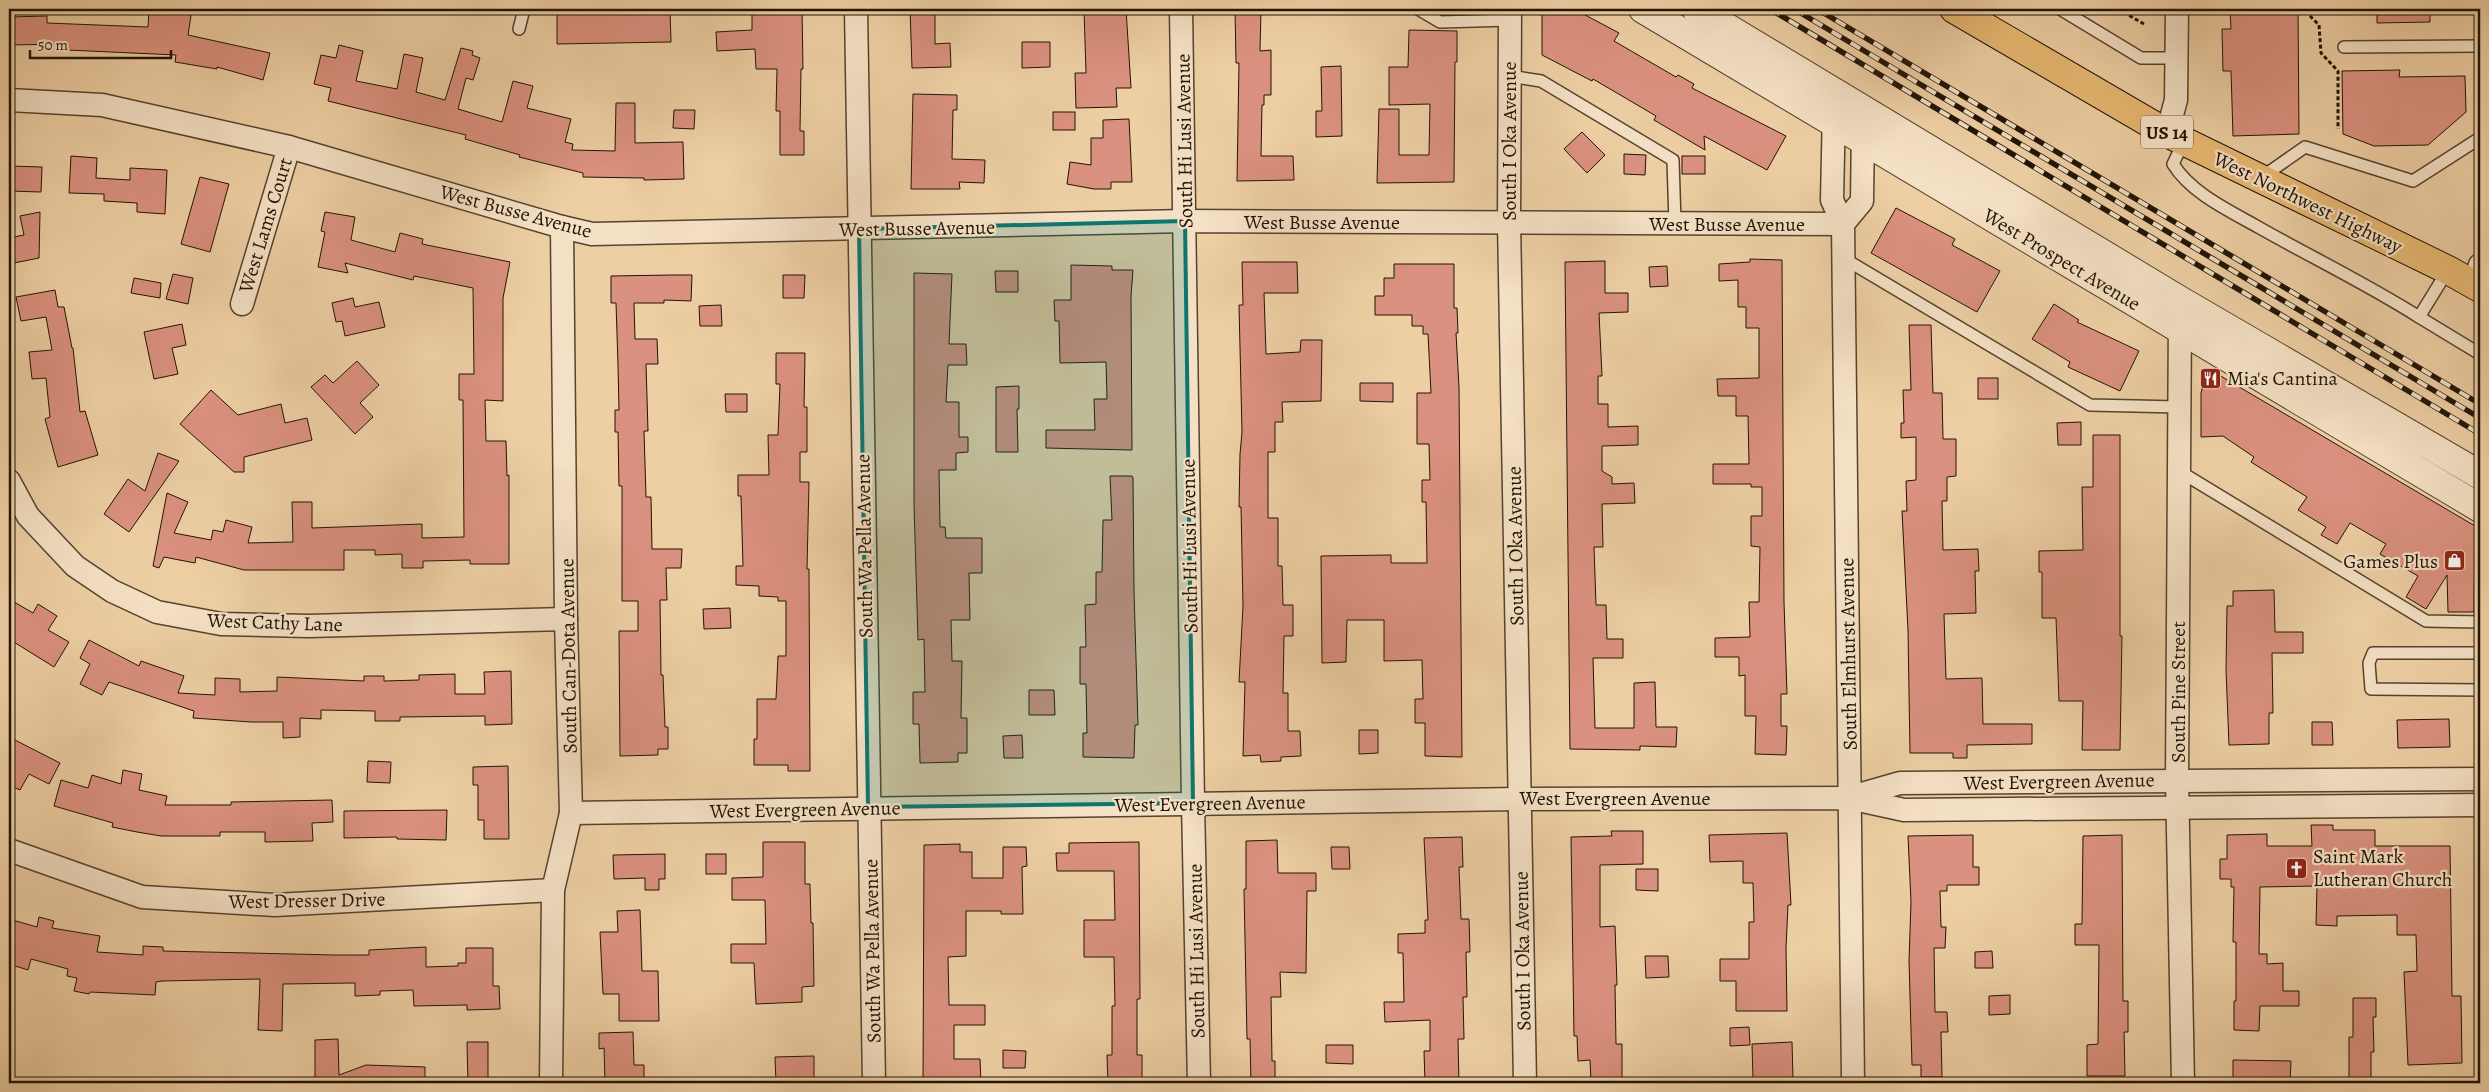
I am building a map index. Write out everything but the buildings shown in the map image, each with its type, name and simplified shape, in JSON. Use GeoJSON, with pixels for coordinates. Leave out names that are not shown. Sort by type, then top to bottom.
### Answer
{"type":"FeatureCollection","features":[{"type":"Feature","properties":{"kind":"main road","name":"West Northwest Highway"},"geometry":{"type":"LineString","coordinates":[[1954,9],[2176,137],[2448,270],[2478,279]]}},
{"type":"Feature","properties":{"kind":"street","name":"South Wa Pella Avenue"},"geometry":{"type":"LineString","coordinates":[[856,9],[874,1083]]}},
{"type":"Feature","properties":{"kind":"street","name":"South Hi Lusi Avenue"},"geometry":{"type":"LineString","coordinates":[[1181,9],[1199,1083]]}},
{"type":"Feature","properties":{"kind":"street","name":"West Prospect Avenue"},"geometry":{"type":"LineString","coordinates":[[1644,9],[2480,508]]}},
{"type":"Feature","properties":{"kind":"street","name":"West Prospect Avenue"},"geometry":{"type":"LineString","coordinates":[[1696,9],[2181,301],[2480,475]]}},
{"type":"Feature","properties":{"kind":"street"},"geometry":{"type":"LineString","coordinates":[[2176,137],[2177,9]]}},
{"type":"Feature","properties":{"kind":"street","name":"South I Oka Avenue"},"geometry":{"type":"LineString","coordinates":[[1510,15],[1509,222],[1525,1083]]}},
{"type":"Feature","properties":{"kind":"street","name":"South Elmhurst Avenue"},"geometry":{"type":"LineString","coordinates":[[1834,93],[1832,200],[1843,224],[1853,1083]]}},
{"type":"Feature","properties":{"kind":"street","name":"West Busse Avenue"},"geometry":{"type":"LineString","coordinates":[[9,100],[102,105],[289,147],[562,227],[592,234],[859,230],[1185,221],[1843,224]]}},
{"type":"Feature","properties":{"kind":"street"},"geometry":{"type":"LineString","coordinates":[[1843,224],[1862,201],[1862,110]]}},
{"type":"Feature","properties":{"kind":"street","name":"West Lams Court"},"geometry":{"type":"LineString","coordinates":[[242,304],[289,147]]}},
{"type":"Feature","properties":{"kind":"street","name":"South Can-Dota Avenue"},"geometry":{"type":"LineString","coordinates":[[551,1083],[553,890],[571,813],[566,620],[562,227]]}},
{"type":"Feature","properties":{"kind":"street","name":"South Pine Street"},"geometry":{"type":"LineString","coordinates":[[2181,301],[2179,329],[2178,779],[2183,1083]]}},
{"type":"Feature","properties":{"kind":"street","name":"West Cathy Lane"},"geometry":{"type":"LineString","coordinates":[[9,481],[28,516],[75,566],[112,591],[157,612],[221,624],[309,626],[566,620]]}},
{"type":"Feature","properties":{"kind":"street","name":"West Evergreen Avenue"},"geometry":{"type":"LineString","coordinates":[[1849,798],[1900,783],[2178,779],[2480,779]]}},
{"type":"Feature","properties":{"kind":"street","name":"West Evergreen Avenue"},"geometry":{"type":"LineString","coordinates":[[571,813],[868,807],[1519,799],[1849,798],[1904,810],[2480,805]]}},
{"type":"Feature","properties":{"kind":"street","name":"West Dresser Drive"},"geometry":{"type":"LineString","coordinates":[[9,850],[142,897],[275,905],[553,890]]}},
{"type":"Feature","properties":{"kind":"lane"},"geometry":{"type":"LineString","coordinates":[[519,29],[524,9]]}},
{"type":"Feature","properties":{"kind":"lane"},"geometry":{"type":"LineString","coordinates":[[1418,9],[1440,22],[1510,15]]}},
{"type":"Feature","properties":{"kind":"lane"},"geometry":{"type":"LineString","coordinates":[[2060,9],[2141,58],[2178,58]]}},
{"type":"Feature","properties":{"kind":"lane"},"geometry":{"type":"LineString","coordinates":[[2344,47],[2480,46]]}},
{"type":"Feature","properties":{"kind":"lane"},"geometry":{"type":"LineString","coordinates":[[1509,76],[1541,81],[1673,160],[1675,223]]}},
{"type":"Feature","properties":{"kind":"lane"},"geometry":{"type":"LineString","coordinates":[[2176,137],[2173,164],[2182,178],[2241,218],[2332,269],[2383,294],[2480,354]]}},
{"type":"Feature","properties":{"kind":"lane"},"geometry":{"type":"LineString","coordinates":[[2260,178],[2305,147],[2413,181],[2480,138]]}},
{"type":"Feature","properties":{"kind":"lane"},"geometry":{"type":"LineString","coordinates":[[1843,258],[2090,405],[2179,408]]}},
{"type":"Feature","properties":{"kind":"lane"},"geometry":{"type":"LineString","coordinates":[[2419,317],[2448,270]]}},
{"type":"Feature","properties":{"kind":"lane"},"geometry":{"type":"LineString","coordinates":[[2179,471],[2426,621],[2480,622]]}},
{"type":"Feature","properties":{"kind":"lane"},"geometry":{"type":"LineString","coordinates":[[2480,653],[2373,653],[2370,663],[2371,689],[2480,690]]}},
{"type":"Feature","properties":{"kind":"path"},"geometry":{"type":"LineString","coordinates":[[2118,9],[2144,24]]}},
{"type":"Feature","properties":{"kind":"path"},"geometry":{"type":"LineString","coordinates":[[2310,9],[2311,17],[2320,25],[2321,53],[2338,71],[2338,129]]}},
{"type":"Feature","properties":{"kind":"highlighted area"},"geometry":{"type":"Polygon","coordinates":[[[1185,221],[1193,803],[868,807],[859,229],[1185,221]]]}},
{"type":"Feature","properties":{"kind":"railway"},"geometry":{"type":"LineString","coordinates":[[1770,9],[2480,434]]}},
{"type":"Feature","properties":{"kind":"railway"},"geometry":{"type":"LineString","coordinates":[[1794,9],[2480,418]]}},
{"type":"Feature","properties":{"kind":"railway"},"geometry":{"type":"LineString","coordinates":[[1817,9],[2480,404]]}},
{"type":"Feature","properties":{"kind":"place","name":"Mia's Cantina"},"geometry":{"type":"Point","coordinates":[2211,378]}},
{"type":"Feature","properties":{"kind":"place","name":"Games Plus"},"geometry":{"type":"Point","coordinates":[2454,561]}},
{"type":"Feature","properties":{"kind":"place","name":"Saint Mark Lutheran Church"},"geometry":{"type":"Point","coordinates":[2297,868]}}]}
